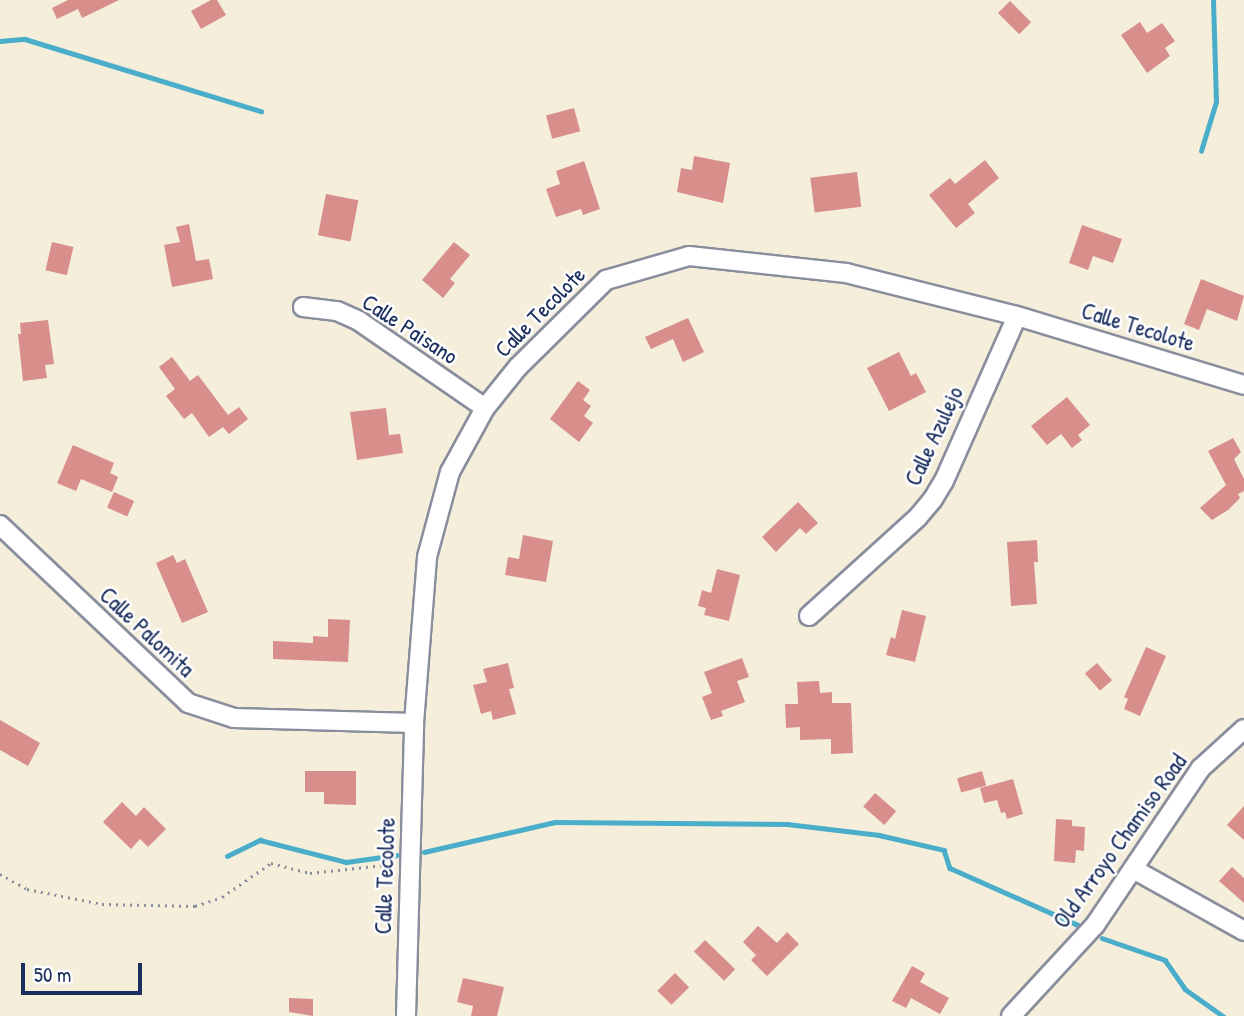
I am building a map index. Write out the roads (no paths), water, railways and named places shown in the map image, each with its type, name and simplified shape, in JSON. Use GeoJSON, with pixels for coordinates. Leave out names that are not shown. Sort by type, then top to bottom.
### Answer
{"type":"FeatureCollection","features":[{"type":"Feature","properties":{"kind":"street","name":"Calle Tecolote"},"geometry":{"type":"LineString","coordinates":[[406,1016],[414,723],[427,557],[450,472],[485,408],[518,367],[606,280],[689,256],[846,273],[1017,316],[1244,385]]}},
{"type":"Feature","properties":{"kind":"street","name":"Calle Paisano"},"geometry":{"type":"LineString","coordinates":[[303,307],[337,311],[359,321],[485,408]]}},
{"type":"Feature","properties":{"kind":"street","name":"Calle Azulejo"},"geometry":{"type":"LineString","coordinates":[[809,616],[918,517],[933,499],[944,481],[1017,316]]}},
{"type":"Feature","properties":{"kind":"street","name":"Calle Palomita"},"geometry":{"type":"LineString","coordinates":[[0,525],[188,703],[234,718],[414,723]]}},
{"type":"Feature","properties":{"kind":"street","name":"Old Arroyo Chamiso Road"},"geometry":{"type":"LineString","coordinates":[[1011,1016],[1096,925],[1201,768],[1244,729]]}},
{"type":"Feature","properties":{"kind":"street"},"geometry":{"type":"LineString","coordinates":[[1135,870],[1244,931]]}},
{"type":"Feature","properties":{"kind":"waterway"},"geometry":{"type":"LineString","coordinates":[[1201,151],[1216,102],[1213,0]]}},
{"type":"Feature","properties":{"kind":"waterway"},"geometry":{"type":"LineString","coordinates":[[0,41],[25,39],[261,111]]}},
{"type":"Feature","properties":{"kind":"waterway"},"geometry":{"type":"LineString","coordinates":[[424,852],[555,822],[787,824],[879,835],[944,850],[950,868],[1078,925]]}},
{"type":"Feature","properties":{"kind":"waterway"},"geometry":{"type":"LineString","coordinates":[[227,856],[260,840],[346,862],[397,855]]}},
{"type":"Feature","properties":{"kind":"waterway"},"geometry":{"type":"LineString","coordinates":[[1102,938],[1165,960],[1185,989],[1223,1016]]}}]}
